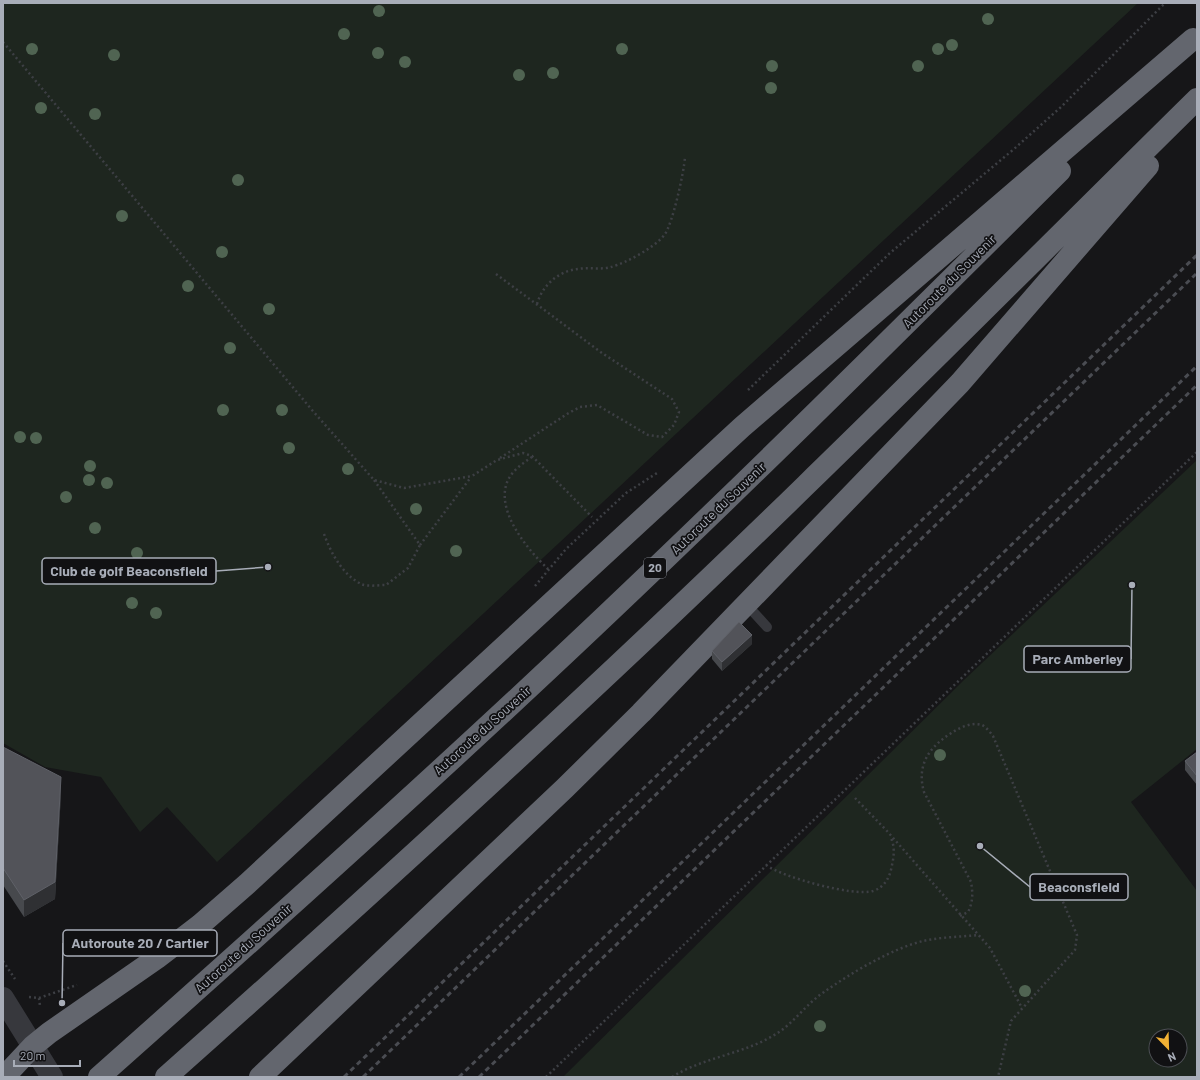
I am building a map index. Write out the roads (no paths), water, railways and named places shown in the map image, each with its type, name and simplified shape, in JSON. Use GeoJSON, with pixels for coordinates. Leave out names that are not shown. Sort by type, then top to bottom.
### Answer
{"type":"FeatureCollection","features":[{"type":"Feature","properties":{"kind":"highway"},"geometry":{"type":"LineString","coordinates":[[4,1077],[43,1062],[68,1019],[157,958],[241,889],[742,427],[1195,37]]}},
{"type":"Feature","properties":{"kind":"highway","name":"Autoroute du Souvenir"},"geometry":{"type":"LineString","coordinates":[[99,1077],[360,843],[561,658],[798,431],[1195,37]]}},
{"type":"Feature","properties":{"kind":"highway"},"geometry":{"type":"LineString","coordinates":[[166,1077],[401,866],[610,673],[805,486],[1197,99]]}},
{"type":"Feature","properties":{"kind":"highway"},"geometry":{"type":"LineString","coordinates":[[260,1077],[565,788],[646,708],[960,383],[1197,109]]}},
{"type":"Feature","properties":{"kind":"street"},"geometry":{"type":"LineString","coordinates":[[3,998],[43,1062]]}},
{"type":"Feature","properties":{"kind":"lane"},"geometry":{"type":"LineString","coordinates":[[746,604],[767,627]]}},
{"type":"Feature","properties":{"kind":"railway"},"geometry":{"type":"LineString","coordinates":[[344,1077],[1197,255]]}},
{"type":"Feature","properties":{"kind":"railway"},"geometry":{"type":"LineString","coordinates":[[363,1077],[1197,273]]}},
{"type":"Feature","properties":{"kind":"railway"},"geometry":{"type":"LineString","coordinates":[[459,1077],[1197,366]]}},
{"type":"Feature","properties":{"kind":"railway"},"geometry":{"type":"LineString","coordinates":[[479,1077],[1197,385]]}},
{"type":"Feature","properties":{"kind":"place","name":"Club de golf Beaconsfield"},"geometry":{"type":"Point","coordinates":[268,567]}},
{"type":"Feature","properties":{"kind":"place","name":"Parc Amberley"},"geometry":{"type":"Point","coordinates":[1132,585]}},
{"type":"Feature","properties":{"kind":"place","name":"Beaconsfield"},"geometry":{"type":"Point","coordinates":[980,846]}},
{"type":"Feature","properties":{"kind":"place","name":"Autoroute 20 / Cartier"},"geometry":{"type":"Point","coordinates":[62,1003]}}]}
